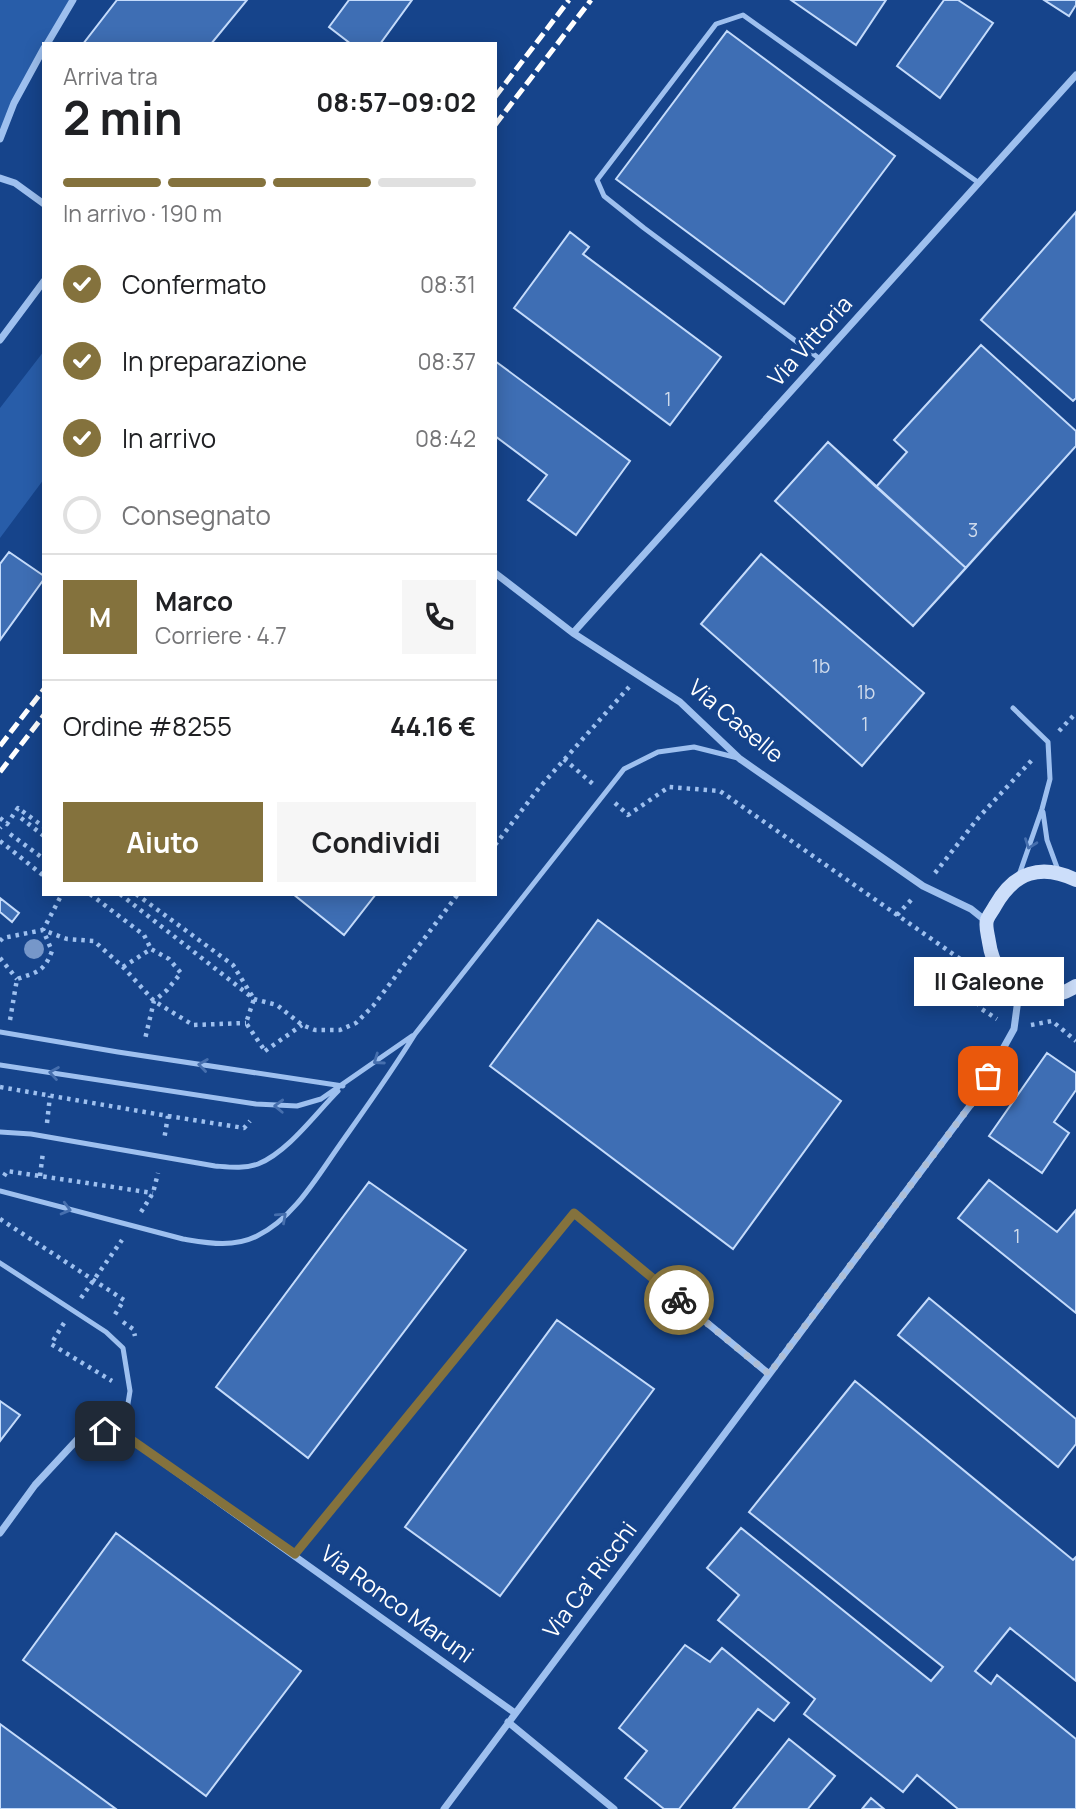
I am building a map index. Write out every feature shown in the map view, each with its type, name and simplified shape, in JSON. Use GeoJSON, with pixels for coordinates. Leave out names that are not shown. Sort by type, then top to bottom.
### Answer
{"type":"FeatureCollection","features":[{"type":"Feature","properties":{"kind":"street"},"geometry":{"type":"LineString","coordinates":[[48,42],[73,0]]}},
{"type":"Feature","properties":{"kind":"street"},"geometry":{"type":"LineString","coordinates":[[0,139],[15,103],[42,52]]}},
{"type":"Feature","properties":{"kind":"street","name":"Via Vittoria"},"geometry":{"type":"LineString","coordinates":[[573,633],[1076,75]]}},
{"type":"Feature","properties":{"kind":"street"},"geometry":{"type":"LineString","coordinates":[[0,178],[15,183],[42,203]]}},
{"type":"Feature","properties":{"kind":"street"},"geometry":{"type":"LineString","coordinates":[[0,340],[42,284]]}},
{"type":"Feature","properties":{"kind":"street","name":"Via Caselle"},"geometry":{"type":"LineString","coordinates":[[497,575],[573,633],[680,702],[740,758],[923,887],[971,909],[986,921]]}},
{"type":"Feature","properties":{"kind":"street"},"geometry":{"type":"LineString","coordinates":[[1075,988],[1042,997],[1019,992],[997,966],[990,948],[986,921],[1002,893],[1017,879],[1037,872],[1059,872],[1076,880]]}},
{"type":"Feature","properties":{"kind":"street","name":"Via Ca' Ricchi"},"geometry":{"type":"LineString","coordinates":[[444,1809],[975,1099],[1014,1029],[1019,992]]}},
{"type":"Feature","properties":{"kind":"street"},"geometry":{"type":"LineString","coordinates":[[295,1554],[574,1213],[769,1374]]}},
{"type":"Feature","properties":{"kind":"street","name":"Via Ronco Maruni"},"geometry":{"type":"LineString","coordinates":[[0,1533],[35,1485],[88,1428],[123,1434],[515,1713]]}},
{"type":"Feature","properties":{"kind":"street"},"geometry":{"type":"LineString","coordinates":[[508,1722],[614,1809]]}},
{"type":"Feature","properties":{"kind":"lane"},"geometry":{"type":"LineString","coordinates":[[820,359],[644,228],[604,195],[597,180],[716,24],[743,15],[979,183]]}},
{"type":"Feature","properties":{"kind":"lane"},"geometry":{"type":"LineString","coordinates":[[1013,708],[1048,742],[1050,779],[1017,879]]}},
{"type":"Feature","properties":{"kind":"lane"},"geometry":{"type":"LineString","coordinates":[[0,1191],[183,1239],[212,1244],[238,1243],[257,1236],[288,1212],[307,1191],[415,1034],[624,769],[658,752],[694,747],[740,758]]}},
{"type":"Feature","properties":{"kind":"lane"},"geometry":{"type":"LineString","coordinates":[[1042,809],[1047,840],[1059,872]]}},
{"type":"Feature","properties":{"kind":"lane"},"geometry":{"type":"LineString","coordinates":[[0,1032],[343,1086]]}},
{"type":"Feature","properties":{"kind":"lane"},"geometry":{"type":"LineString","coordinates":[[0,1065],[276,1106],[308,1104],[343,1086],[415,1034]]}},
{"type":"Feature","properties":{"kind":"lane"},"geometry":{"type":"LineString","coordinates":[[0,1132],[32,1134],[215,1166],[246,1167],[273,1155],[290,1141],[343,1086]]}},
{"type":"Feature","properties":{"kind":"lane"},"geometry":{"type":"LineString","coordinates":[[0,1263],[106,1332],[123,1348],[130,1391],[123,1434]]}},
{"type":"Feature","properties":{"kind":"path"},"geometry":{"type":"LineString","coordinates":[[497,842],[538,788],[639,676]]}},
{"type":"Feature","properties":{"kind":"path"},"geometry":{"type":"LineString","coordinates":[[897,915],[979,817],[1076,713]]}},
{"type":"Feature","properties":{"kind":"path"},"geometry":{"type":"LineString","coordinates":[[564,759],[628,815],[669,787],[720,791],[963,961],[979,1008],[1014,1029],[1052,1021],[1076,1041]]}},
{"type":"Feature","properties":{"kind":"path"},"geometry":{"type":"LineString","coordinates":[[0,818],[7,824],[18,808],[42,826]]}},
{"type":"Feature","properties":{"kind":"path"},"geometry":{"type":"LineString","coordinates":[[21,818],[42,834]]}},
{"type":"Feature","properties":{"kind":"path"},"geometry":{"type":"LineString","coordinates":[[10,834],[42,858]]}},
{"type":"Feature","properties":{"kind":"path"},"geometry":{"type":"LineString","coordinates":[[0,841],[42,874]]}},
{"type":"Feature","properties":{"kind":"path"},"geometry":{"type":"LineString","coordinates":[[43,930],[61,896]]}},
{"type":"Feature","properties":{"kind":"path"},"geometry":{"type":"LineString","coordinates":[[93,896],[144,935],[151,949],[169,959],[181,973],[154,1001],[144,1044]]}},
{"type":"Feature","properties":{"kind":"path"},"geometry":{"type":"LineString","coordinates":[[123,896],[254,999],[276,1005],[302,1025],[315,1030],[340,1030],[356,1023],[373,1006],[456,896]]}},
{"type":"Feature","properties":{"kind":"path"},"geometry":{"type":"LineString","coordinates":[[139,896],[233,965],[254,999]]}},
{"type":"Feature","properties":{"kind":"path"},"geometry":{"type":"LineString","coordinates":[[17,979],[40,971],[47,962],[52,951],[43,930]]}},
{"type":"Feature","properties":{"kind":"path"},"geometry":{"type":"LineString","coordinates":[[0,940],[43,930],[66,939],[94,941],[123,967],[154,1001],[193,1026],[246,1023]]}},
{"type":"Feature","properties":{"kind":"path"},"geometry":{"type":"LineString","coordinates":[[123,967],[151,949]]}},
{"type":"Feature","properties":{"kind":"path"},"geometry":{"type":"LineString","coordinates":[[0,958],[17,979],[9,1033]]}},
{"type":"Feature","properties":{"kind":"path"},"geometry":{"type":"LineString","coordinates":[[246,1023],[254,999]]}},
{"type":"Feature","properties":{"kind":"path"},"geometry":{"type":"LineString","coordinates":[[246,1023],[265,1051]]}},
{"type":"Feature","properties":{"kind":"path"},"geometry":{"type":"LineString","coordinates":[[0,1183],[7,1171],[153,1193]]}},
{"type":"Feature","properties":{"kind":"shaded area"},"geometry":{"type":"Polygon","coordinates":[[[0,0],[73,0],[48,42],[42,42],[42,52],[0,139],[0,0]]]}},
{"type":"Feature","properties":{"kind":"shaded area"},"geometry":{"type":"Polygon","coordinates":[[[42,354],[42,482],[0,538],[0,408],[42,354]]]}},
{"type":"Feature","properties":{"kind":"building"},"geometry":{"type":"Polygon","coordinates":[[[117,0],[247,0],[213,42],[85,42],[117,0]]]}},
{"type":"Feature","properties":{"kind":"building"},"geometry":{"type":"Polygon","coordinates":[[[349,0],[412,0],[381,42],[348,42],[329,27],[349,0]]]}},
{"type":"Feature","properties":{"kind":"building"},"geometry":{"type":"Polygon","coordinates":[[[791,0],[886,0],[856,45],[791,0]]]}},
{"type":"Feature","properties":{"kind":"building"},"geometry":{"type":"Polygon","coordinates":[[[944,0],[958,0],[993,23],[940,98],[897,66],[944,0]]]}},
{"type":"Feature","properties":{"kind":"building"},"geometry":{"type":"Polygon","coordinates":[[[1044,0],[1076,0],[1076,5],[1069,16],[1044,0]]]}},
{"type":"Feature","properties":{"kind":"building"},"geometry":{"type":"Polygon","coordinates":[[[727,31],[895,156],[784,304],[616,179],[727,31]]]}},
{"type":"Feature","properties":{"kind":"building"},"geometry":{"type":"Polygon","coordinates":[[[1076,212],[1076,398],[1073,401],[981,320],[1076,212]]]}},
{"type":"Feature","properties":{"kind":"building"},"geometry":{"type":"Polygon","coordinates":[[[570,232],[589,247],[583,254],[721,357],[670,425],[514,308],[570,232]]]}},
{"type":"Feature","properties":{"kind":"building"},"geometry":{"type":"Polygon","coordinates":[[[981,345],[1076,431],[1076,446],[913,626],[775,501],[828,442],[876,487],[907,452],[894,440],[981,345]]]}},
{"type":"Feature","properties":{"kind":"building"},"geometry":{"type":"Polygon","coordinates":[[[981,345],[1076,431],[1076,446],[966,568],[876,487],[907,452],[894,440],[981,345]]]}},
{"type":"Feature","properties":{"kind":"building"},"geometry":{"type":"Polygon","coordinates":[[[497,362],[630,461],[576,535],[528,500],[547,475],[497,438],[497,362]]]}},
{"type":"Feature","properties":{"kind":"building"},"geometry":{"type":"Polygon","coordinates":[[[828,442],[966,568],[913,626],[775,501],[828,442]]]}},
{"type":"Feature","properties":{"kind":"building"},"geometry":{"type":"Polygon","coordinates":[[[9,552],[42,575],[42,582],[0,640],[0,564],[9,552]]]}},
{"type":"Feature","properties":{"kind":"building"},"geometry":{"type":"Polygon","coordinates":[[[761,554],[924,693],[862,766],[701,624],[761,554]]]}},
{"type":"Feature","properties":{"kind":"building"},"geometry":{"type":"Polygon","coordinates":[[[295,896],[374,896],[344,935],[295,896]]]}},
{"type":"Feature","properties":{"kind":"building"},"geometry":{"type":"Polygon","coordinates":[[[0,898],[19,913],[12,922],[0,912],[0,898]]]}},
{"type":"Feature","properties":{"kind":"building"},"geometry":{"type":"Polygon","coordinates":[[[598,920],[841,1101],[733,1249],[490,1066],[598,920]]]}},
{"type":"Feature","properties":{"kind":"building"},"geometry":{"type":"Polygon","coordinates":[[[1047,1053],[1076,1073],[1076,1090],[1054,1122],[1069,1133],[1042,1173],[989,1136],[1047,1053]]]}},
{"type":"Feature","properties":{"kind":"building"},"geometry":{"type":"Polygon","coordinates":[[[989,1180],[1057,1232],[1076,1210],[1076,1313],[958,1218],[989,1180]]]}},
{"type":"Feature","properties":{"kind":"building"},"geometry":{"type":"Polygon","coordinates":[[[369,1182],[466,1250],[308,1458],[216,1387],[369,1182]]]}},
{"type":"Feature","properties":{"kind":"building"},"geometry":{"type":"Polygon","coordinates":[[[929,1298],[1076,1419],[1076,1444],[1058,1467],[898,1335],[929,1298]]]}},
{"type":"Feature","properties":{"kind":"building"},"geometry":{"type":"Polygon","coordinates":[[[557,1320],[654,1389],[500,1596],[405,1527],[557,1320]]]}},
{"type":"Feature","properties":{"kind":"building"},"geometry":{"type":"Polygon","coordinates":[[[855,1381],[1073,1560],[1076,1557],[1076,1681],[1010,1628],[975,1671],[991,1684],[997,1675],[1076,1739],[1076,1809],[958,1809],[917,1775],[903,1792],[804,1714],[815,1699],[718,1620],[739,1595],[707,1568],[741,1528],[931,1681],[943,1667],[749,1512],[855,1381]]]}},
{"type":"Feature","properties":{"kind":"building"},"geometry":{"type":"Polygon","coordinates":[[[0,1401],[20,1415],[0,1441],[0,1401]]]}},
{"type":"Feature","properties":{"kind":"building"},"geometry":{"type":"Polygon","coordinates":[[[116,1533],[301,1671],[206,1796],[23,1660],[116,1533]]]}},
{"type":"Feature","properties":{"kind":"building"},"geometry":{"type":"Polygon","coordinates":[[[685,1645],[710,1662],[722,1648],[789,1703],[774,1721],[758,1709],[679,1809],[664,1809],[625,1778],[647,1751],[619,1728],[685,1645]]]}},
{"type":"Feature","properties":{"kind":"building"},"geometry":{"type":"Polygon","coordinates":[[[0,1724],[116,1809],[0,1809],[0,1724]]]}},
{"type":"Feature","properties":{"kind":"building"},"geometry":{"type":"Polygon","coordinates":[[[789,1739],[835,1776],[808,1809],[733,1809],[789,1739]]]}},
{"type":"Feature","properties":{"kind":"building"},"geometry":{"type":"Polygon","coordinates":[[[871,1798],[884,1809],[862,1809],[871,1798]]]}},
{"type":"Feature","properties":{"kind":"railway"},"geometry":{"type":"LineString","coordinates":[[497,94],[569,0]]}},
{"type":"Feature","properties":{"kind":"railway"},"geometry":{"type":"LineString","coordinates":[[497,122],[591,0]]}},
{"type":"Feature","properties":{"kind":"railway"},"geometry":{"type":"LineString","coordinates":[[0,746],[42,692]]}},
{"type":"Feature","properties":{"kind":"railway"},"geometry":{"type":"LineString","coordinates":[[0,772],[42,718]]}},
{"type":"Feature","properties":{"kind":"way so far"},"geometry":{"type":"LineString","coordinates":[[679,1300],[769,1374],[975,1099],[988,1076]]}},
{"type":"Feature","properties":{"kind":"place","name":"Il Galeone"},"geometry":{"type":"Point","coordinates":[988,1076]}},
{"type":"Feature","properties":{"kind":"route"},"geometry":{"type":"LineString","coordinates":[[105,1431],[123,1434],[295,1554],[574,1213],[679,1300]]}}]}
